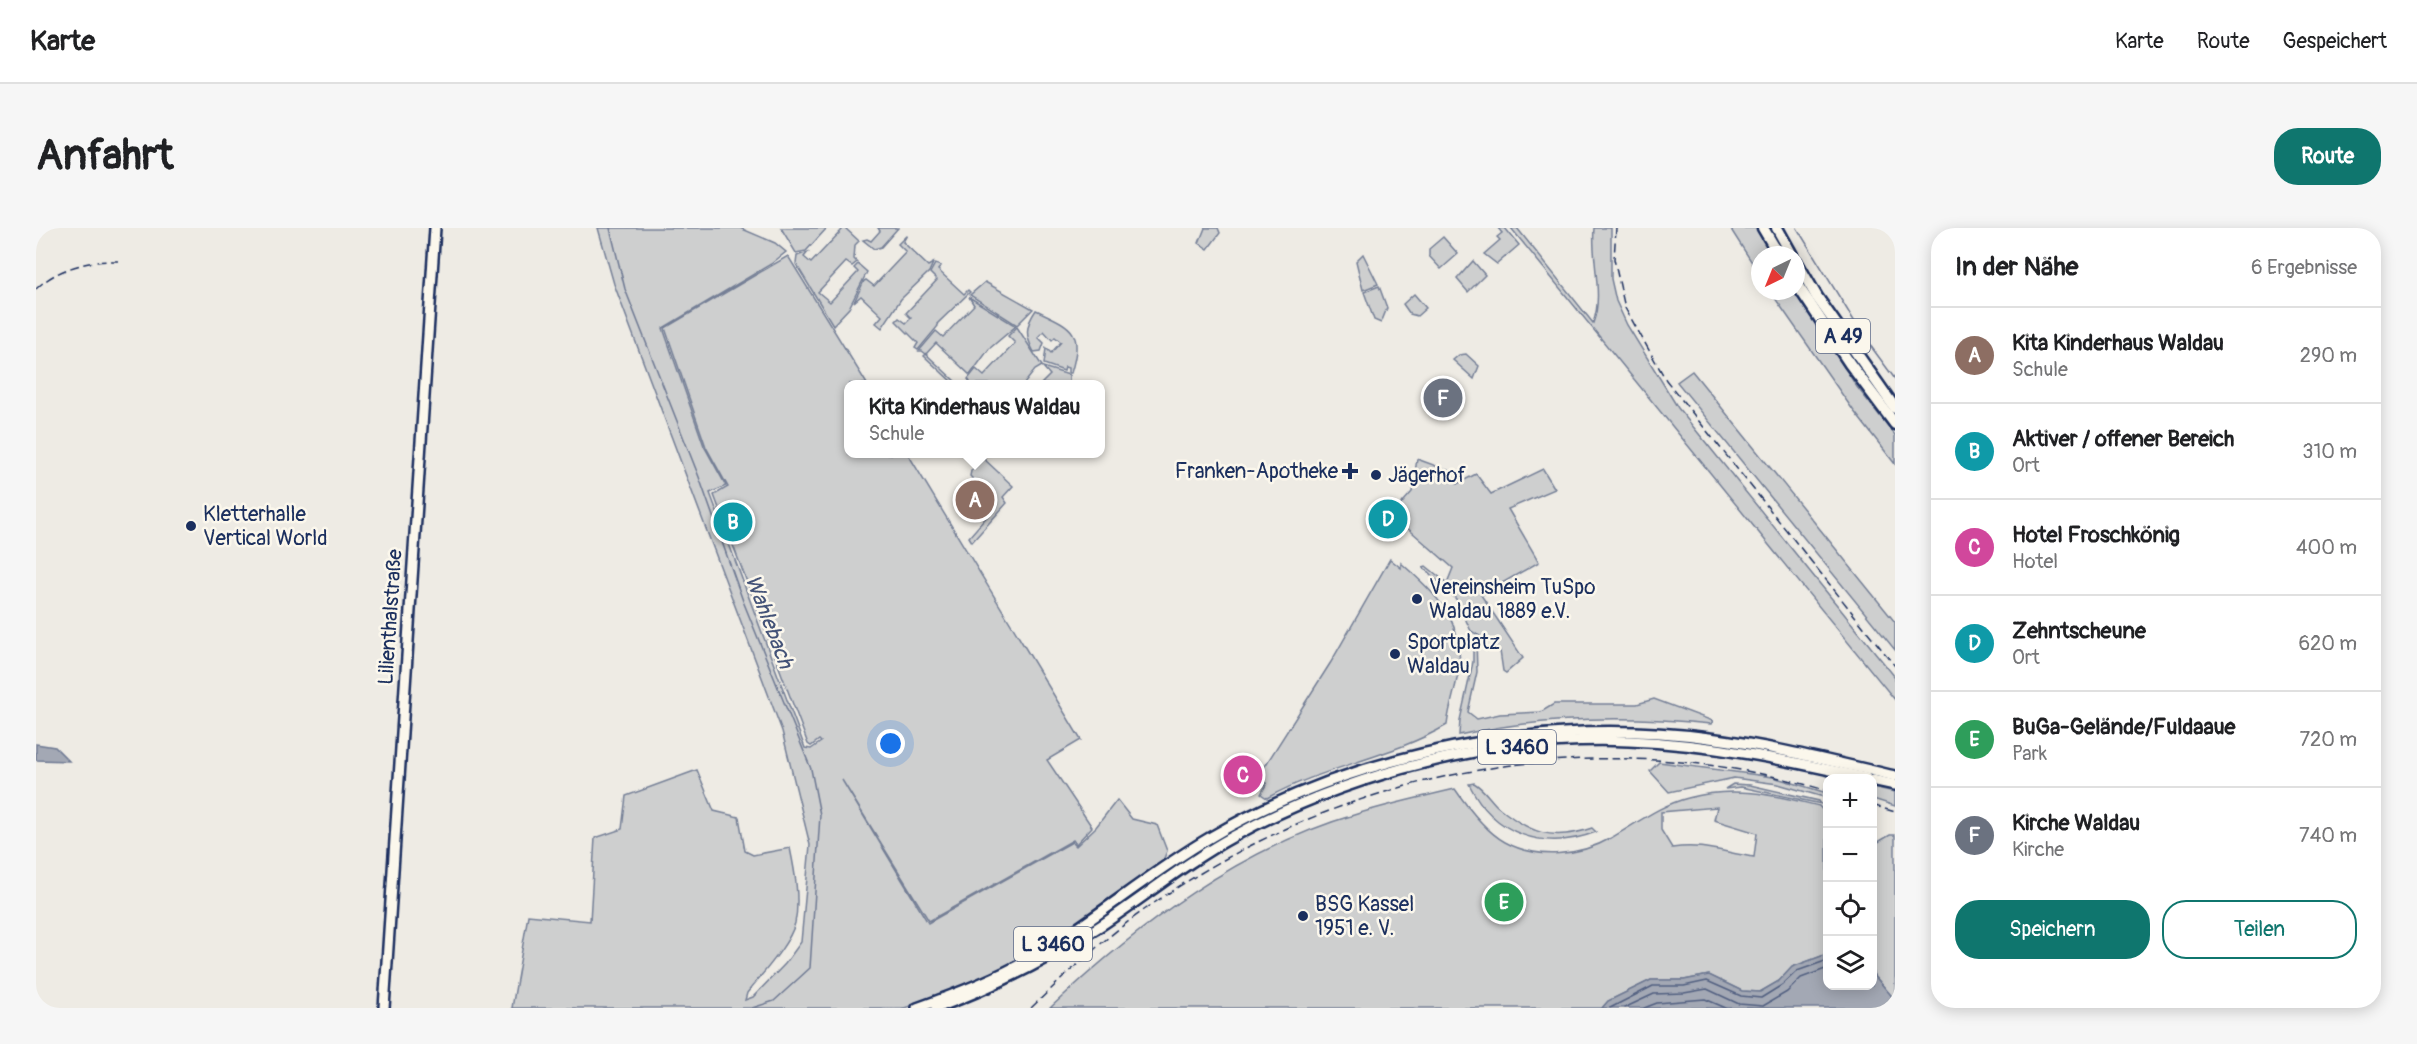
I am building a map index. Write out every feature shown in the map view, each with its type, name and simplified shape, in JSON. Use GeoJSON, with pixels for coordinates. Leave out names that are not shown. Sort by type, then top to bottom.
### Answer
{"type":"FeatureCollection","features":[{"type":"Feature","properties":{"kind":"highway"},"geometry":{"type":"LineString","coordinates":[[1763,228],[1774,246]]}},
{"type":"Feature","properties":{"kind":"highway"},"geometry":{"type":"LineString","coordinates":[[1776,228],[1787,246]]}},
{"type":"Feature","properties":{"kind":"highway","name":"A 49"},"geometry":{"type":"LineString","coordinates":[[1805,276],[1895,408]]}},
{"type":"Feature","properties":{"kind":"highway","name":"A 49"},"geometry":{"type":"LineString","coordinates":[[1805,296],[1850,364],[1895,424]]}},
{"type":"Feature","properties":{"kind":"main road","name":"Lilienthalstraße"},"geometry":{"type":"LineString","coordinates":[[384,1008],[435,228]]}},
{"type":"Feature","properties":{"kind":"main road","name":"L 3460"},"geometry":{"type":"LineString","coordinates":[[917,1008],[993,979],[1033,957],[1219,832],[1278,803],[1355,775],[1478,742],[1540,734],[1624,731],[1708,737],[1895,776]]}},
{"type":"Feature","properties":{"kind":"main road","name":"L 3460"},"geometry":{"type":"LineString","coordinates":[[936,1008],[983,991],[1094,930],[1233,837],[1315,798],[1370,779],[1482,751],[1543,744],[1627,741],[1718,748],[1846,774]]}},
{"type":"Feature","properties":{"kind":"main road"},"geometry":{"type":"LineString","coordinates":[[1877,781],[1895,785]]}},
{"type":"Feature","properties":{"kind":"shaded area"},"geometry":{"type":"Polygon","coordinates":[[[598,228],[740,228],[775,243],[786,252],[771,264],[663,328],[704,446],[726,486],[710,493],[805,748],[811,749],[821,742],[819,740],[811,746],[808,744],[714,495],[728,487],[706,447],[665,328],[788,256],[865,380],[844,380],[844,458],[910,458],[1081,740],[1047,760],[1092,827],[1076,844],[1073,840],[929,921],[842,780],[928,923],[1072,842],[1076,846],[1096,827],[1117,800],[1132,819],[1157,825],[1167,851],[1162,863],[1071,928],[1007,966],[974,983],[904,1008],[512,1008],[528,915],[590,921],[595,838],[622,829],[626,796],[697,770],[714,811],[739,817],[745,851],[753,855],[790,848],[797,895],[795,923],[781,950],[747,993],[745,1000],[753,997],[785,964],[801,942],[810,845],[782,731],[614,284],[598,228]]]}},
{"type":"Feature","properties":{"kind":"shaded area"},"geometry":{"type":"Polygon","coordinates":[[[781,228],[826,229],[806,251],[796,253],[781,228]]]}},
{"type":"Feature","properties":{"kind":"shaded area"},"geometry":{"type":"Polygon","coordinates":[[[840,228],[845,228],[859,241],[855,245],[854,259],[857,262],[852,266],[846,262],[818,292],[830,302],[858,272],[854,268],[858,264],[867,272],[849,308],[833,325],[796,264],[797,256],[808,252],[804,257],[811,263],[842,230],[840,228]]]}},
{"type":"Feature","properties":{"kind":"shaded area"},"geometry":{"type":"Polygon","coordinates":[[[878,228],[898,228],[881,247],[874,249],[863,240],[871,241],[880,231],[878,228]]]}},
{"type":"Feature","properties":{"kind":"shaded area"},"geometry":{"type":"Polygon","coordinates":[[[1205,228],[1218,228],[1220,233],[1208,249],[1199,243],[1205,228]]]}},
{"type":"Feature","properties":{"kind":"shaded area"},"geometry":{"type":"Polygon","coordinates":[[[1498,228],[1505,228],[1519,245],[1497,264],[1484,254],[1500,240],[1497,237],[1502,233],[1498,228]]]}},
{"type":"Feature","properties":{"kind":"shaded area"},"geometry":{"type":"Polygon","coordinates":[[[1511,228],[1517,228],[1593,323],[1597,301],[1594,228],[1611,228],[1611,279],[1616,301],[1627,325],[1678,408],[1895,677],[1895,700],[1511,228]]]}},
{"type":"Feature","properties":{"kind":"shaded area"},"geometry":{"type":"Polygon","coordinates":[[[1730,228],[1756,228],[1767,246],[1751,246],[1751,261],[1730,228]]]}},
{"type":"Feature","properties":{"kind":"shaded area"},"geometry":{"type":"Polygon","coordinates":[[[907,235],[903,242],[928,266],[933,263],[929,272],[901,299],[882,328],[876,323],[882,316],[861,296],[854,302],[864,281],[874,286],[906,252],[898,244],[907,235]]]}},
{"type":"Feature","properties":{"kind":"shaded area"},"geometry":{"type":"Polygon","coordinates":[[[1443,237],[1458,254],[1441,269],[1429,256],[1429,249],[1443,237]]]}},
{"type":"Feature","properties":{"kind":"shaded area"},"geometry":{"type":"Polygon","coordinates":[[[1363,254],[1378,284],[1363,290],[1356,261],[1363,254]]]}},
{"type":"Feature","properties":{"kind":"shaded area"},"geometry":{"type":"Polygon","coordinates":[[[1473,261],[1485,275],[1468,292],[1457,279],[1473,261]]]}},
{"type":"Feature","properties":{"kind":"shaded area"},"geometry":{"type":"Polygon","coordinates":[[[935,264],[941,266],[938,270],[964,294],[968,290],[970,292],[937,324],[938,326],[918,350],[915,348],[918,343],[896,321],[899,318],[906,323],[911,318],[906,313],[937,280],[930,273],[935,264]]]}},
{"type":"Feature","properties":{"kind":"shaded area"},"geometry":{"type":"Polygon","coordinates":[[[985,282],[1033,309],[1017,325],[970,295],[985,282]]]}},
{"type":"Feature","properties":{"kind":"shaded area"},"geometry":{"type":"Polygon","coordinates":[[[1379,286],[1387,308],[1381,323],[1374,320],[1364,292],[1379,286]]]}},
{"type":"Feature","properties":{"kind":"shaded area"},"geometry":{"type":"Polygon","coordinates":[[[1414,294],[1426,308],[1417,316],[1410,314],[1403,304],[1414,294]]]}},
{"type":"Feature","properties":{"kind":"shaded area"},"geometry":{"type":"Polygon","coordinates":[[[969,297],[1016,326],[989,349],[970,375],[936,343],[926,354],[919,351],[936,331],[943,337],[974,305],[969,297]]]}},
{"type":"Feature","properties":{"kind":"shaded area"},"geometry":{"type":"Polygon","coordinates":[[[1776,300],[1801,300],[1857,387],[1895,435],[1895,464],[1853,410],[1776,300]]]}},
{"type":"Feature","properties":{"kind":"shaded area"},"geometry":{"type":"Polygon","coordinates":[[[1036,310],[1058,321],[1072,332],[1076,347],[1071,373],[1068,373],[1068,368],[1065,367],[1064,371],[1044,364],[1046,348],[1051,353],[1061,342],[1055,337],[1052,340],[1044,331],[1038,337],[1044,343],[1041,351],[1034,352],[1029,341],[1028,326],[1036,310]]]}},
{"type":"Feature","properties":{"kind":"shaded area"},"geometry":{"type":"Polygon","coordinates":[[[1017,327],[1042,366],[1035,370],[1027,380],[969,380],[976,369],[984,376],[1015,343],[1008,336],[1017,327]]]}},
{"type":"Feature","properties":{"kind":"shaded area"},"geometry":{"type":"Polygon","coordinates":[[[926,354],[954,380],[950,380],[924,356],[926,354]]]}},
{"type":"Feature","properties":{"kind":"shaded area"},"geometry":{"type":"Polygon","coordinates":[[[1466,354],[1479,366],[1474,379],[1453,360],[1459,355],[1466,354]]]}},
{"type":"Feature","properties":{"kind":"shaded area"},"geometry":{"type":"Polygon","coordinates":[[[1043,367],[1069,375],[1069,380],[1045,380],[1050,375],[1043,367]]]}},
{"type":"Feature","properties":{"kind":"shaded area"},"geometry":{"type":"Polygon","coordinates":[[[1692,371],[1895,622],[1895,650],[1677,382],[1692,371]]]}},
{"type":"Feature","properties":{"kind":"shaded area"},"geometry":{"type":"Polygon","coordinates":[[[983,458],[1013,486],[1003,497],[1007,503],[972,542],[969,537],[997,505],[970,476],[971,471],[983,458]]]}},
{"type":"Feature","properties":{"kind":"shaded area"},"geometry":{"type":"Polygon","coordinates":[[[1417,459],[1450,471],[1457,484],[1476,474],[1491,494],[1543,469],[1555,489],[1508,509],[1539,562],[1481,595],[1523,658],[1506,673],[1503,671],[1500,651],[1492,643],[1471,631],[1456,599],[1423,567],[1426,566],[1447,583],[1453,568],[1405,526],[1408,522],[1395,511],[1412,492],[1417,459]]]}},
{"type":"Feature","properties":{"kind":"shaded area","name":"Sportplatz Waldau"},"geometry":{"type":"Polygon","coordinates":[[[1390,559],[1401,568],[1401,563],[1426,586],[1446,611],[1453,625],[1460,656],[1447,725],[1403,746],[1311,778],[1267,798],[1261,794],[1267,783],[1258,777],[1331,662],[1390,559]]]}},
{"type":"Feature","properties":{"kind":"shaded area"},"geometry":{"type":"Polygon","coordinates":[[[1473,638],[1476,638],[1477,672],[1468,712],[1477,719],[1500,714],[1541,712],[1554,704],[1637,704],[1654,699],[1713,721],[1711,724],[1648,719],[1585,719],[1521,724],[1459,735],[1460,720],[1473,662],[1473,638]]]}},
{"type":"Feature","properties":{"kind":"shaded area"},"geometry":{"type":"Polygon","coordinates":[[[1659,762],[1773,777],[1823,792],[1823,797],[1778,784],[1734,778],[1669,792],[1650,771],[1659,762]]]}},
{"type":"Feature","properties":{"kind":"shaded area"},"geometry":{"type":"Polygon","coordinates":[[[1474,783],[1497,806],[1531,829],[1553,834],[1578,832],[1592,828],[1596,832],[1577,838],[1558,840],[1522,835],[1506,827],[1492,816],[1469,784],[1474,783]]]}},
{"type":"Feature","properties":{"kind":"shaded area"},"geometry":{"type":"Polygon","coordinates":[[[1733,784],[1750,785],[1819,801],[1821,804],[1741,787],[1725,789],[1733,784]]]}},
{"type":"Feature","properties":{"kind":"shaded area"},"geometry":{"type":"Polygon","coordinates":[[[1877,788],[1895,792],[1895,806],[1877,800],[1877,788]]]}},
{"type":"Feature","properties":{"kind":"shaded area"},"geometry":{"type":"Polygon","coordinates":[[[1455,789],[1471,811],[1498,837],[1517,848],[1544,853],[1586,849],[1611,838],[1668,805],[1705,794],[1754,793],[1819,806],[1823,810],[1823,956],[1793,967],[1779,981],[1760,992],[1742,991],[1709,975],[1684,980],[1651,980],[1608,1001],[1602,1008],[1050,1008],[1119,947],[1155,919],[1232,868],[1314,829],[1393,804],[1455,789]],[[1717,807],[1661,812],[1661,830],[1672,848],[1704,848],[1754,857],[1757,833],[1714,820],[1717,807]]]}},
{"type":"Feature","properties":{"kind":"shaded area"},"geometry":{"type":"Polygon","coordinates":[[[1890,835],[1895,835],[1895,1000],[1877,979],[1877,843],[1890,835]]]}},
{"type":"Feature","properties":{"kind":"water"},"geometry":{"type":"Polygon","coordinates":[[[36,744],[55,747],[69,761],[36,760],[36,744]]]}},
{"type":"Feature","properties":{"kind":"water"},"geometry":{"type":"Polygon","coordinates":[[[1823,955],[1823,990],[1877,990],[1877,979],[1895,1000],[1895,1008],[1602,1008],[1608,1001],[1651,980],[1684,980],[1709,975],[1742,991],[1760,992],[1779,981],[1792,967],[1823,955]]]}},
{"type":"Feature","properties":{"kind":"waterway","name":"Wahlebach"},"geometry":{"type":"LineString","coordinates":[[610,228],[625,289],[699,477],[743,601],[811,769],[820,815],[810,968],[774,1001],[752,1008]]}},
{"type":"Feature","properties":{"kind":"waterway"},"geometry":{"type":"LineString","coordinates":[[1797,228],[1864,337],[1895,379]]}},
{"type":"Feature","properties":{"kind":"railway"},"geometry":{"type":"LineString","coordinates":[[1616,228],[1614,259],[1625,308],[1666,380],[1895,666]]}},
{"type":"Feature","properties":{"kind":"railway"},"geometry":{"type":"LineString","coordinates":[[36,289],[54,276],[74,267],[96,262],[118,261]]}},
{"type":"Feature","properties":{"kind":"railway"},"geometry":{"type":"LineString","coordinates":[[1031,1008],[1131,919],[1223,860],[1304,821],[1388,791],[1474,771],[1563,760],[1652,760],[1740,770],[1823,790]]}},
{"type":"Feature","properties":{"kind":"railway"},"geometry":{"type":"LineString","coordinates":[[1877,807],[1895,812]]}},
{"type":"Feature","properties":{"kind":"place","name":"Kirche Waldau"},"geometry":{"type":"Point","coordinates":[1443,398]}},
{"type":"Feature","properties":{"kind":"place","name":"Franken-Apotheke"},"geometry":{"type":"Point","coordinates":[1350,471]}},
{"type":"Feature","properties":{"kind":"place","name":"Jägerhof"},"geometry":{"type":"Point","coordinates":[1376,475]}},
{"type":"Feature","properties":{"kind":"place","name":"Kita Kinderhaus Waldau"},"geometry":{"type":"Point","coordinates":[975,500]}},
{"type":"Feature","properties":{"kind":"place","name":"Zehntscheune"},"geometry":{"type":"Point","coordinates":[1388,519]}},
{"type":"Feature","properties":{"kind":"place","name":"Aktiver / offener Bereich"},"geometry":{"type":"Point","coordinates":[733,522]}},
{"type":"Feature","properties":{"kind":"place","name":"Kletterhalle Vertical World"},"geometry":{"type":"Point","coordinates":[191,526]}},
{"type":"Feature","properties":{"kind":"place","name":"Vereinsheim TuSpo Waldau 1889 e.V."},"geometry":{"type":"Point","coordinates":[1417,599]}},
{"type":"Feature","properties":{"kind":"place","name":"Sportplatz Waldau"},"geometry":{"type":"Point","coordinates":[1395,654]}},
{"type":"Feature","properties":{"kind":"place","name":"Hotel Froschkönig"},"geometry":{"type":"Point","coordinates":[1243,775]}},
{"type":"Feature","properties":{"kind":"place","name":"BuGa-Gelände/Fuldaaue"},"geometry":{"type":"Point","coordinates":[1504,902]}},
{"type":"Feature","properties":{"kind":"place","name":"BSG Kassel 1951 e. V."},"geometry":{"type":"Point","coordinates":[1303,916]}}]}
